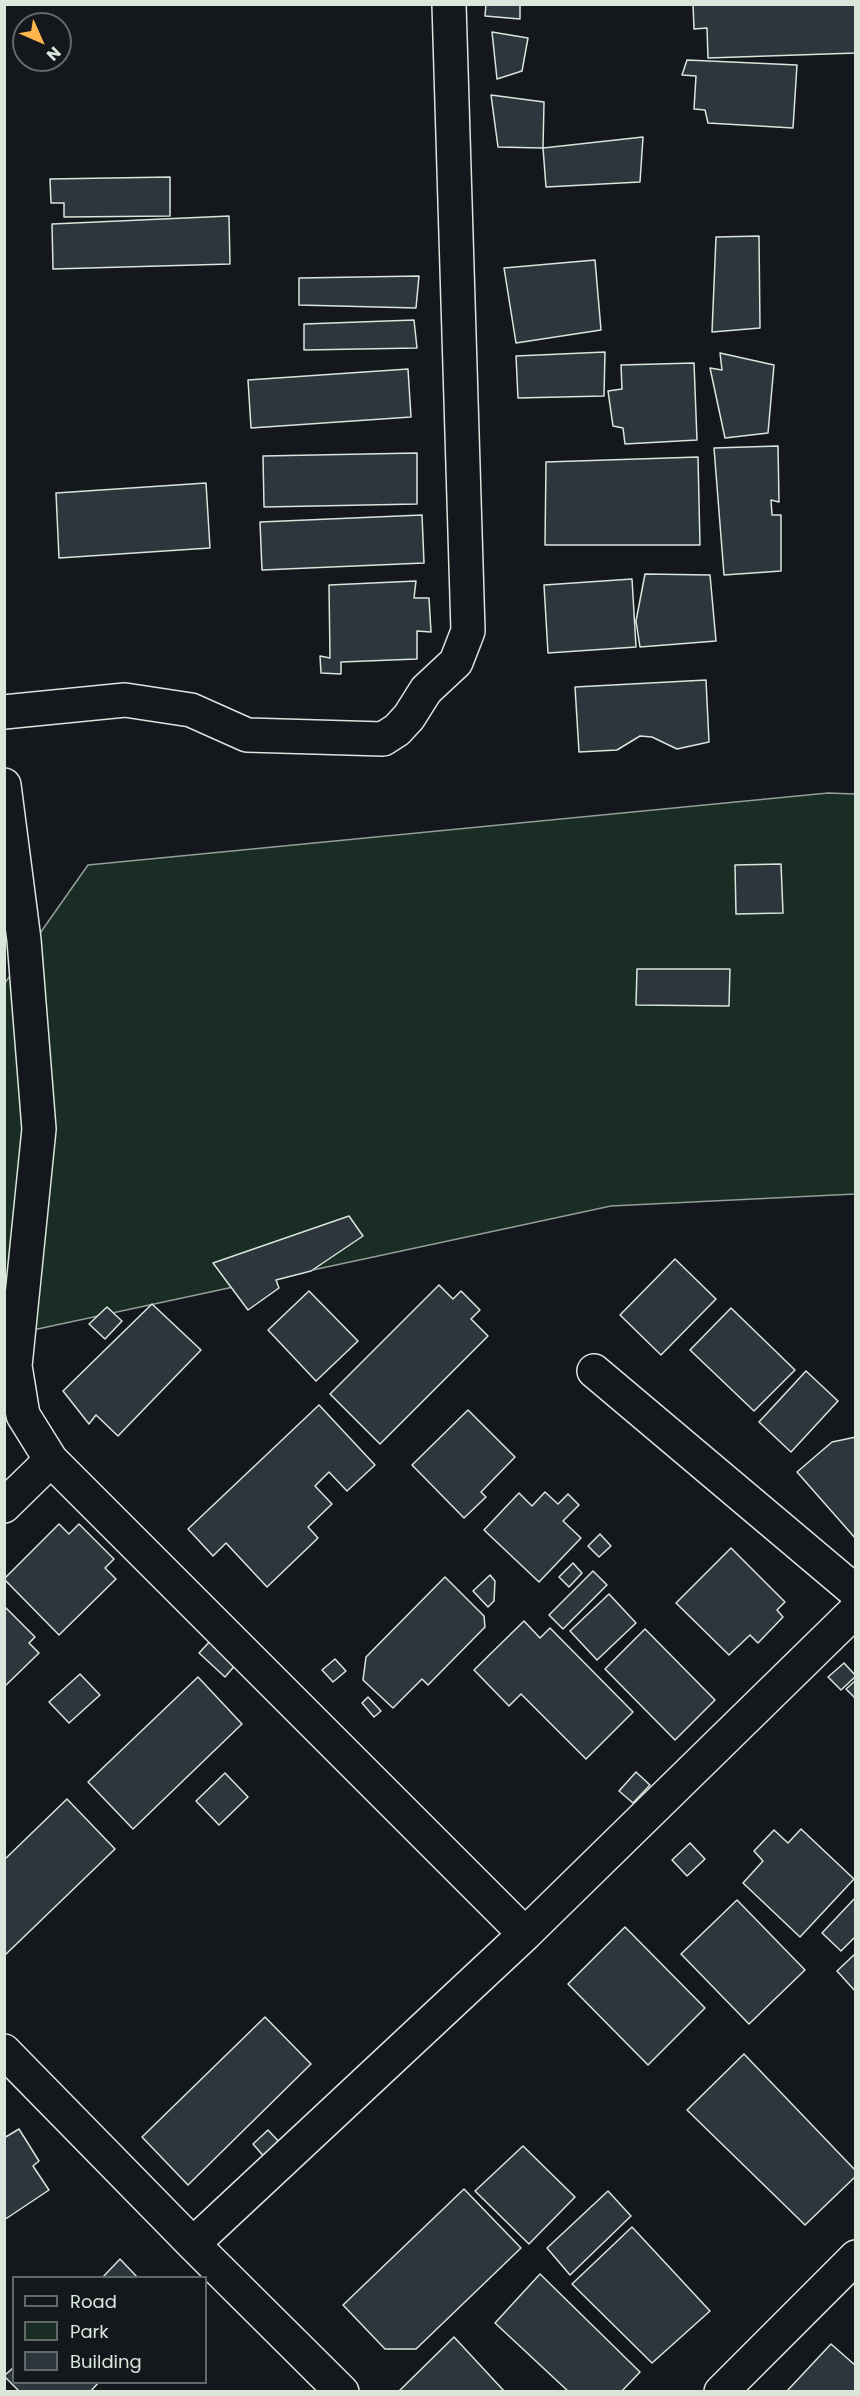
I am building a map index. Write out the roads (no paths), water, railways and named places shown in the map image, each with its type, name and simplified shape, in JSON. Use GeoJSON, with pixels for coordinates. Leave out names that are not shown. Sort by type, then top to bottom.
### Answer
{"type":"FeatureCollection","features":[{"type":"Feature","properties":{"kind":"street"},"geometry":{"type":"LineString","coordinates":[[4,712],[125,699],[191,710],[247,735],[383,739],[397,730],[409,717],[426,690],[456,662],[468,631],[449,4]]}},
{"type":"Feature","properties":{"kind":"street"},"geometry":{"type":"LineString","coordinates":[[4,785],[14,941],[39,1129],[15,1366],[23,1415],[51,1460],[525,1934]]}},
{"type":"Feature","properties":{"kind":"street"},"geometry":{"type":"LineString","coordinates":[[594,1371],[855,1592]]}},
{"type":"Feature","properties":{"kind":"street"},"geometry":{"type":"LineString","coordinates":[[4,1506],[51,1460]]}},
{"type":"Feature","properties":{"kind":"street"},"geometry":{"type":"LineString","coordinates":[[193,2244],[525,1934],[855,1610]]}},
{"type":"Feature","properties":{"kind":"street"},"geometry":{"type":"LineString","coordinates":[[4,2051],[193,2244],[342,2391]]}},
{"type":"Feature","properties":{"kind":"street"},"geometry":{"type":"LineString","coordinates":[[721,2391],[855,2257]]}}]}
